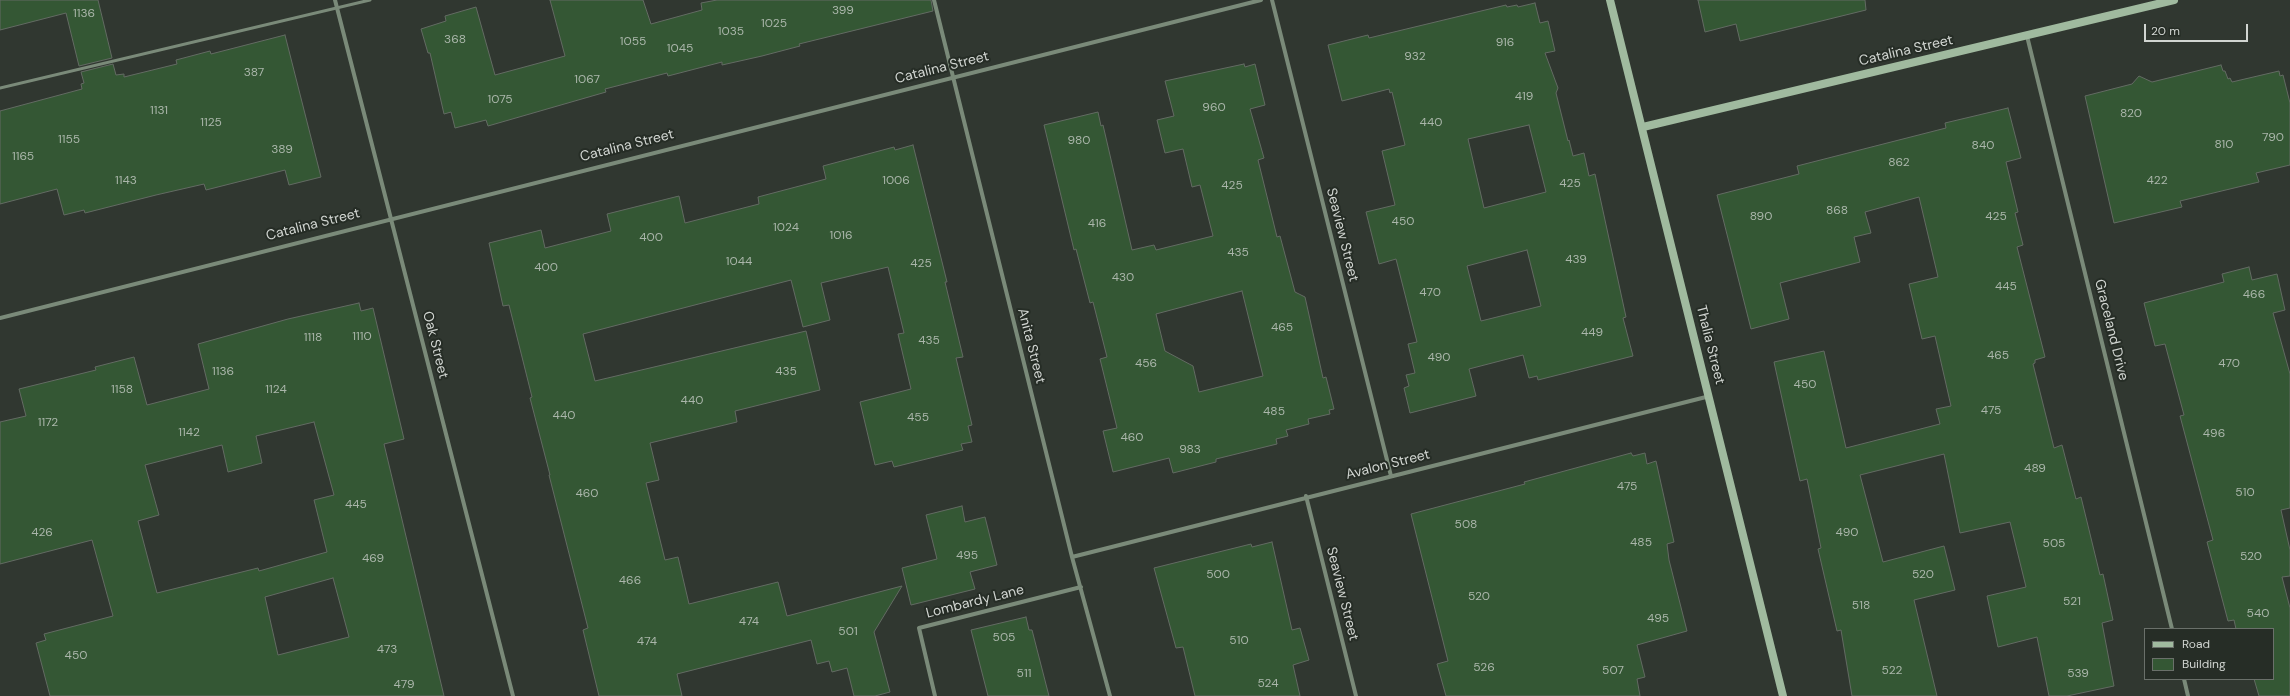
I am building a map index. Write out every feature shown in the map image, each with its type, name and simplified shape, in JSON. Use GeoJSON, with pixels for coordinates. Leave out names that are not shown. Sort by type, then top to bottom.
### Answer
{"type":"FeatureCollection","features":[{"type":"Feature","properties":{"kind":"street","name":"Oak Street"},"geometry":{"type":"LineString","coordinates":[[335,0],[513,696]]}},
{"type":"Feature","properties":{"kind":"street","name":"Anita Street"},"geometry":{"type":"LineString","coordinates":[[934,0],[1072,556],[1110,696]]}},
{"type":"Feature","properties":{"kind":"street","name":"Catalina Street"},"geometry":{"type":"LineString","coordinates":[[0,318],[1261,0]]}},
{"type":"Feature","properties":{"kind":"street","name":"Seaview Street"},"geometry":{"type":"LineString","coordinates":[[1272,0],[1391,476]]}},
{"type":"Feature","properties":{"kind":"street","name":"Thalia Street"},"geometry":{"type":"LineString","coordinates":[[1610,0],[1710,396],[1783,696]]}},
{"type":"Feature","properties":{"kind":"street","name":"Catalina Street"},"geometry":{"type":"LineString","coordinates":[[1643,127],[2174,0]]}},
{"type":"Feature","properties":{"kind":"street","name":"Graceland Drive"},"geometry":{"type":"LineString","coordinates":[[2027,36],[2172,628]]}},
{"type":"Feature","properties":{"kind":"street","name":"Avalon Street"},"geometry":{"type":"LineString","coordinates":[[1072,556],[1306,496],[1710,396]]}},
{"type":"Feature","properties":{"kind":"street","name":"Seaview Street"},"geometry":{"type":"LineString","coordinates":[[1306,496],[1356,696]]}},
{"type":"Feature","properties":{"kind":"street","name":"Lombardy Lane"},"geometry":{"type":"LineString","coordinates":[[935,696],[919,628],[1081,587]]}},
{"type":"Feature","properties":{"kind":"street"},"geometry":{"type":"LineString","coordinates":[[2184,680],[2188,696]]}},
{"type":"Feature","properties":{"kind":"lane"},"geometry":{"type":"LineString","coordinates":[[0,88],[370,0]]}},
{"type":"Feature","properties":{"kind":"building"},"geometry":{"type":"Polygon","coordinates":[[[0,0],[98,0],[112,58],[79,66],[66,13],[0,30],[0,0]]]}},
{"type":"Feature","properties":{"kind":"building"},"geometry":{"type":"Polygon","coordinates":[[[550,0],[643,0],[651,24],[702,10],[701,3],[717,0],[931,0],[933,11],[799,44],[800,46],[762,56],[722,65],[722,62],[668,76],[667,73],[605,89],[606,92],[488,126],[486,120],[455,128],[451,112],[444,114],[430,53],[428,53],[421,29],[446,21],[445,16],[476,7],[495,75],[565,56],[550,0]]]}},
{"type":"Feature","properties":{"kind":"building"},"geometry":{"type":"Polygon","coordinates":[[[1698,0],[1865,0],[1866,10],[1740,41],[1736,24],[1705,32],[1698,0]]]}},
{"type":"Feature","properties":{"kind":"building"},"geometry":{"type":"Polygon","coordinates":[[[1535,3],[1540,23],[1548,21],[1555,51],[1545,53],[1558,88],[1556,93],[1573,156],[1584,153],[1589,176],[1595,174],[1626,317],[1623,318],[1633,356],[1538,380],[1537,376],[1529,378],[1523,355],[1469,369],[1476,396],[1410,413],[1404,388],[1409,386],[1406,375],[1415,373],[1408,344],[1417,342],[1396,259],[1379,264],[1366,212],[1395,205],[1382,151],[1405,145],[1392,92],[1390,93],[1389,89],[1342,101],[1328,45],[1368,35],[1369,38],[1506,5],[1507,7],[1517,5],[1518,7],[1535,3]],[[1529,125],[1468,139],[1484,208],[1546,192],[1529,125]],[[1527,250],[1467,266],[1481,321],[1541,306],[1527,250]]]}},
{"type":"Feature","properties":{"kind":"building"},"geometry":{"type":"Polygon","coordinates":[[[285,35],[321,177],[289,185],[285,170],[206,190],[204,184],[85,213],[84,210],[64,215],[57,189],[0,204],[0,111],[82,89],[81,84],[84,83],[81,72],[113,64],[116,75],[124,74],[124,77],[177,64],[176,60],[210,51],[211,54],[285,35]]]}},
{"type":"Feature","properties":{"kind":"building"},"geometry":{"type":"Polygon","coordinates":[[[1244,64],[1245,67],[1255,64],[1265,105],[1250,109],[1264,158],[1258,160],[1277,237],[1280,236],[1295,292],[1305,297],[1323,378],[1326,377],[1334,409],[1329,410],[1330,414],[1308,419],[1309,424],[1286,430],[1288,436],[1276,439],[1277,444],[1216,459],[1216,462],[1173,473],[1169,458],[1113,472],[1103,431],[1117,428],[1100,359],[1107,357],[1093,302],[1090,303],[1076,249],[1074,250],[1044,125],[1098,112],[1101,126],[1103,125],[1132,250],[1154,245],[1156,250],[1213,236],[1200,185],[1192,187],[1183,149],[1165,153],[1157,120],[1174,116],[1165,81],[1244,64]],[[1242,291],[1156,314],[1165,351],[1193,366],[1199,392],[1263,376],[1242,291]]]}},
{"type":"Feature","properties":{"kind":"building"},"geometry":{"type":"Polygon","coordinates":[[[2221,65],[2228,79],[2230,78],[2232,82],[2279,71],[2280,76],[2283,75],[2290,103],[2290,165],[2256,173],[2259,182],[2180,201],[2182,207],[2114,223],[2085,96],[2132,84],[2139,76],[2152,82],[2221,65]]]}},
{"type":"Feature","properties":{"kind":"building"},"geometry":{"type":"Polygon","coordinates":[[[2008,108],[2021,158],[2006,162],[2018,212],[2015,213],[2023,245],[2017,247],[2045,357],[2035,360],[2035,363],[2033,364],[2054,448],[2062,445],[2076,499],[2081,497],[2100,575],[2103,574],[2113,620],[2102,623],[2114,686],[2067,696],[2049,696],[2037,637],[1998,647],[1987,596],[2026,587],[2010,522],[1960,533],[1944,454],[1860,475],[1883,562],[1944,546],[1955,590],[1914,600],[1937,696],[1852,696],[1841,630],[1837,631],[1818,549],[1821,548],[1807,479],[1800,481],[1774,362],[1824,351],[1846,448],[1940,424],[1936,409],[1951,406],[1935,336],[1922,339],[1909,284],[1938,277],[1919,197],[1865,212],[1871,233],[1854,237],[1860,262],[1780,283],[1789,319],[1751,329],[1717,195],[1799,174],[1797,166],[1946,128],[1945,123],[2008,108]]]}},
{"type":"Feature","properties":{"kind":"building"},"geometry":{"type":"Polygon","coordinates":[[[913,145],[947,282],[945,282],[963,357],[956,358],[972,425],[968,426],[972,442],[961,444],[963,450],[894,467],[892,461],[875,465],[860,402],[911,389],[898,334],[904,333],[888,267],[821,283],[830,320],[803,327],[791,280],[583,334],[595,381],[806,331],[820,390],[735,411],[737,422],[650,443],[659,480],[646,483],[665,560],[678,557],[689,604],[778,582],[787,616],[902,586],[874,632],[890,692],[875,696],[854,696],[847,668],[832,672],[829,661],[817,664],[811,640],[677,674],[682,696],[599,696],[583,630],[588,628],[530,398],[532,397],[509,305],[503,306],[489,243],[541,230],[545,248],[611,231],[607,214],[679,196],[685,223],[759,204],[758,197],[826,179],[823,166],[894,147],[895,150],[913,145]]]}},
{"type":"Feature","properties":{"kind":"building"},"geometry":{"type":"Polygon","coordinates":[[[2249,267],[2252,280],[2277,274],[2285,310],[2273,313],[2290,374],[2290,508],[2281,510],[2290,550],[2290,576],[2282,577],[2290,608],[2290,696],[2259,696],[2254,680],[2274,680],[2274,628],[2236,628],[2234,620],[2228,621],[2207,542],[2213,540],[2180,416],[2184,415],[2165,344],[2155,346],[2144,303],[2224,282],[2222,274],[2249,267]]]}},
{"type":"Feature","properties":{"kind":"building"},"geometry":{"type":"Polygon","coordinates":[[[359,303],[361,311],[373,308],[404,439],[384,444],[444,696],[50,696],[36,643],[46,640],[44,634],[113,616],[92,540],[0,564],[0,422],[26,416],[19,389],[96,370],[95,367],[134,357],[147,405],[209,389],[198,344],[288,319],[359,303]],[[314,422],[256,436],[262,463],[228,472],[222,445],[145,465],[159,515],[138,521],[157,593],[258,568],[259,571],[327,552],[314,500],[334,495],[314,422]],[[333,578],[265,597],[278,655],[349,637],[333,578]]]}},
{"type":"Feature","properties":{"kind":"building"},"geometry":{"type":"Polygon","coordinates":[[[1631,453],[1633,456],[1645,453],[1647,464],[1656,461],[1674,542],[1667,544],[1669,560],[1687,631],[1637,645],[1645,677],[1637,679],[1640,696],[1446,696],[1437,664],[1448,661],[1411,514],[1525,484],[1524,482],[1631,453]]]}},
{"type":"Feature","properties":{"kind":"building"},"geometry":{"type":"Polygon","coordinates":[[[962,506],[965,522],[985,517],[997,565],[970,572],[975,589],[911,605],[902,568],[937,559],[926,515],[962,506]]]}},
{"type":"Feature","properties":{"kind":"building"},"geometry":{"type":"Polygon","coordinates":[[[1272,542],[1292,630],[1300,628],[1309,660],[1293,665],[1300,696],[1195,696],[1183,647],[1176,648],[1154,568],[1251,544],[1252,547],[1272,542]]]}},
{"type":"Feature","properties":{"kind":"building"},"geometry":{"type":"Polygon","coordinates":[[[1026,617],[1029,630],[1032,630],[1049,696],[988,696],[971,630],[1026,617]]]}}]}
